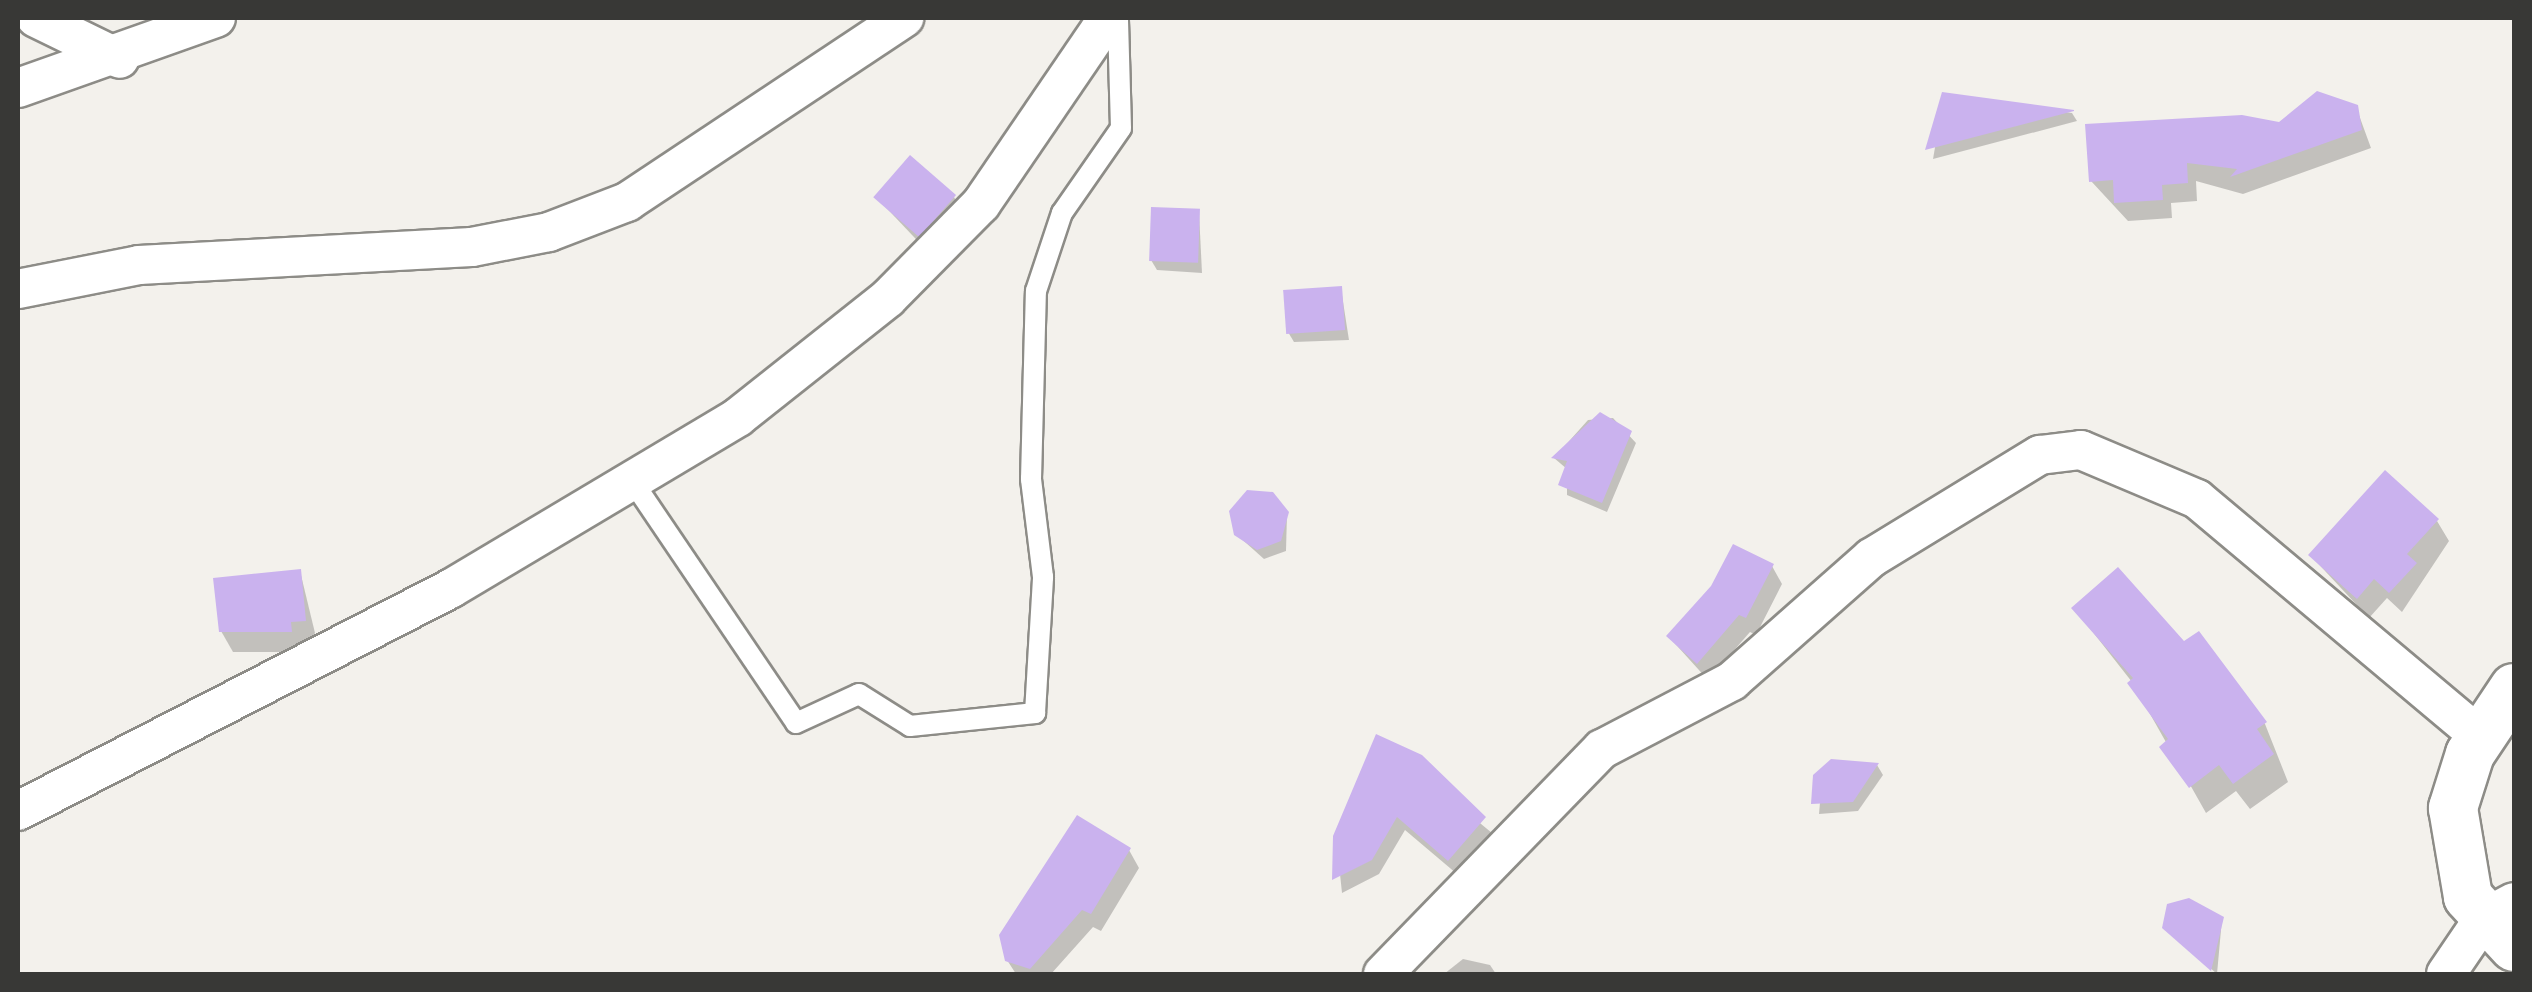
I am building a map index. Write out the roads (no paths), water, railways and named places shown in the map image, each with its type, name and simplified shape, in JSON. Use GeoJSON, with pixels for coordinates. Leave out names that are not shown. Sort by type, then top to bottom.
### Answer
{"type":"FeatureCollection","features":[{"type":"Feature","properties":{"kind":"street"},"geometry":{"type":"LineString","coordinates":[[36,18],[120,59]]}},
{"type":"Feature","properties":{"kind":"street"},"geometry":{"type":"LineString","coordinates":[[18,88],[120,59],[216,18]]}},
{"type":"Feature","properties":{"kind":"street"},"geometry":{"type":"LineString","coordinates":[[18,289],[139,265],[454,248],[549,232],[626,202],[904,18]]}},
{"type":"Feature","properties":{"kind":"street"},"geometry":{"type":"LineString","coordinates":[[18,811],[635,486],[888,298],[981,204],[1108,18]]}},
{"type":"Feature","properties":{"kind":"street"},"geometry":{"type":"LineString","coordinates":[[1383,974],[1602,749],[1732,682],[1919,522],[2040,454],[2081,450],[2197,499],[2481,738]]}},
{"type":"Feature","properties":{"kind":"street"},"geometry":{"type":"LineString","coordinates":[[2446,974],[2504,922],[2468,897],[2454,808],[2481,738],[2514,688]]}},
{"type":"Feature","properties":{"kind":"lane"},"geometry":{"type":"LineString","coordinates":[[635,486],[796,724],[859,694],[910,726],[1035,713],[1043,577],[1031,479],[1036,292],[1062,213],[1120,128],[1118,18]]}}]}
